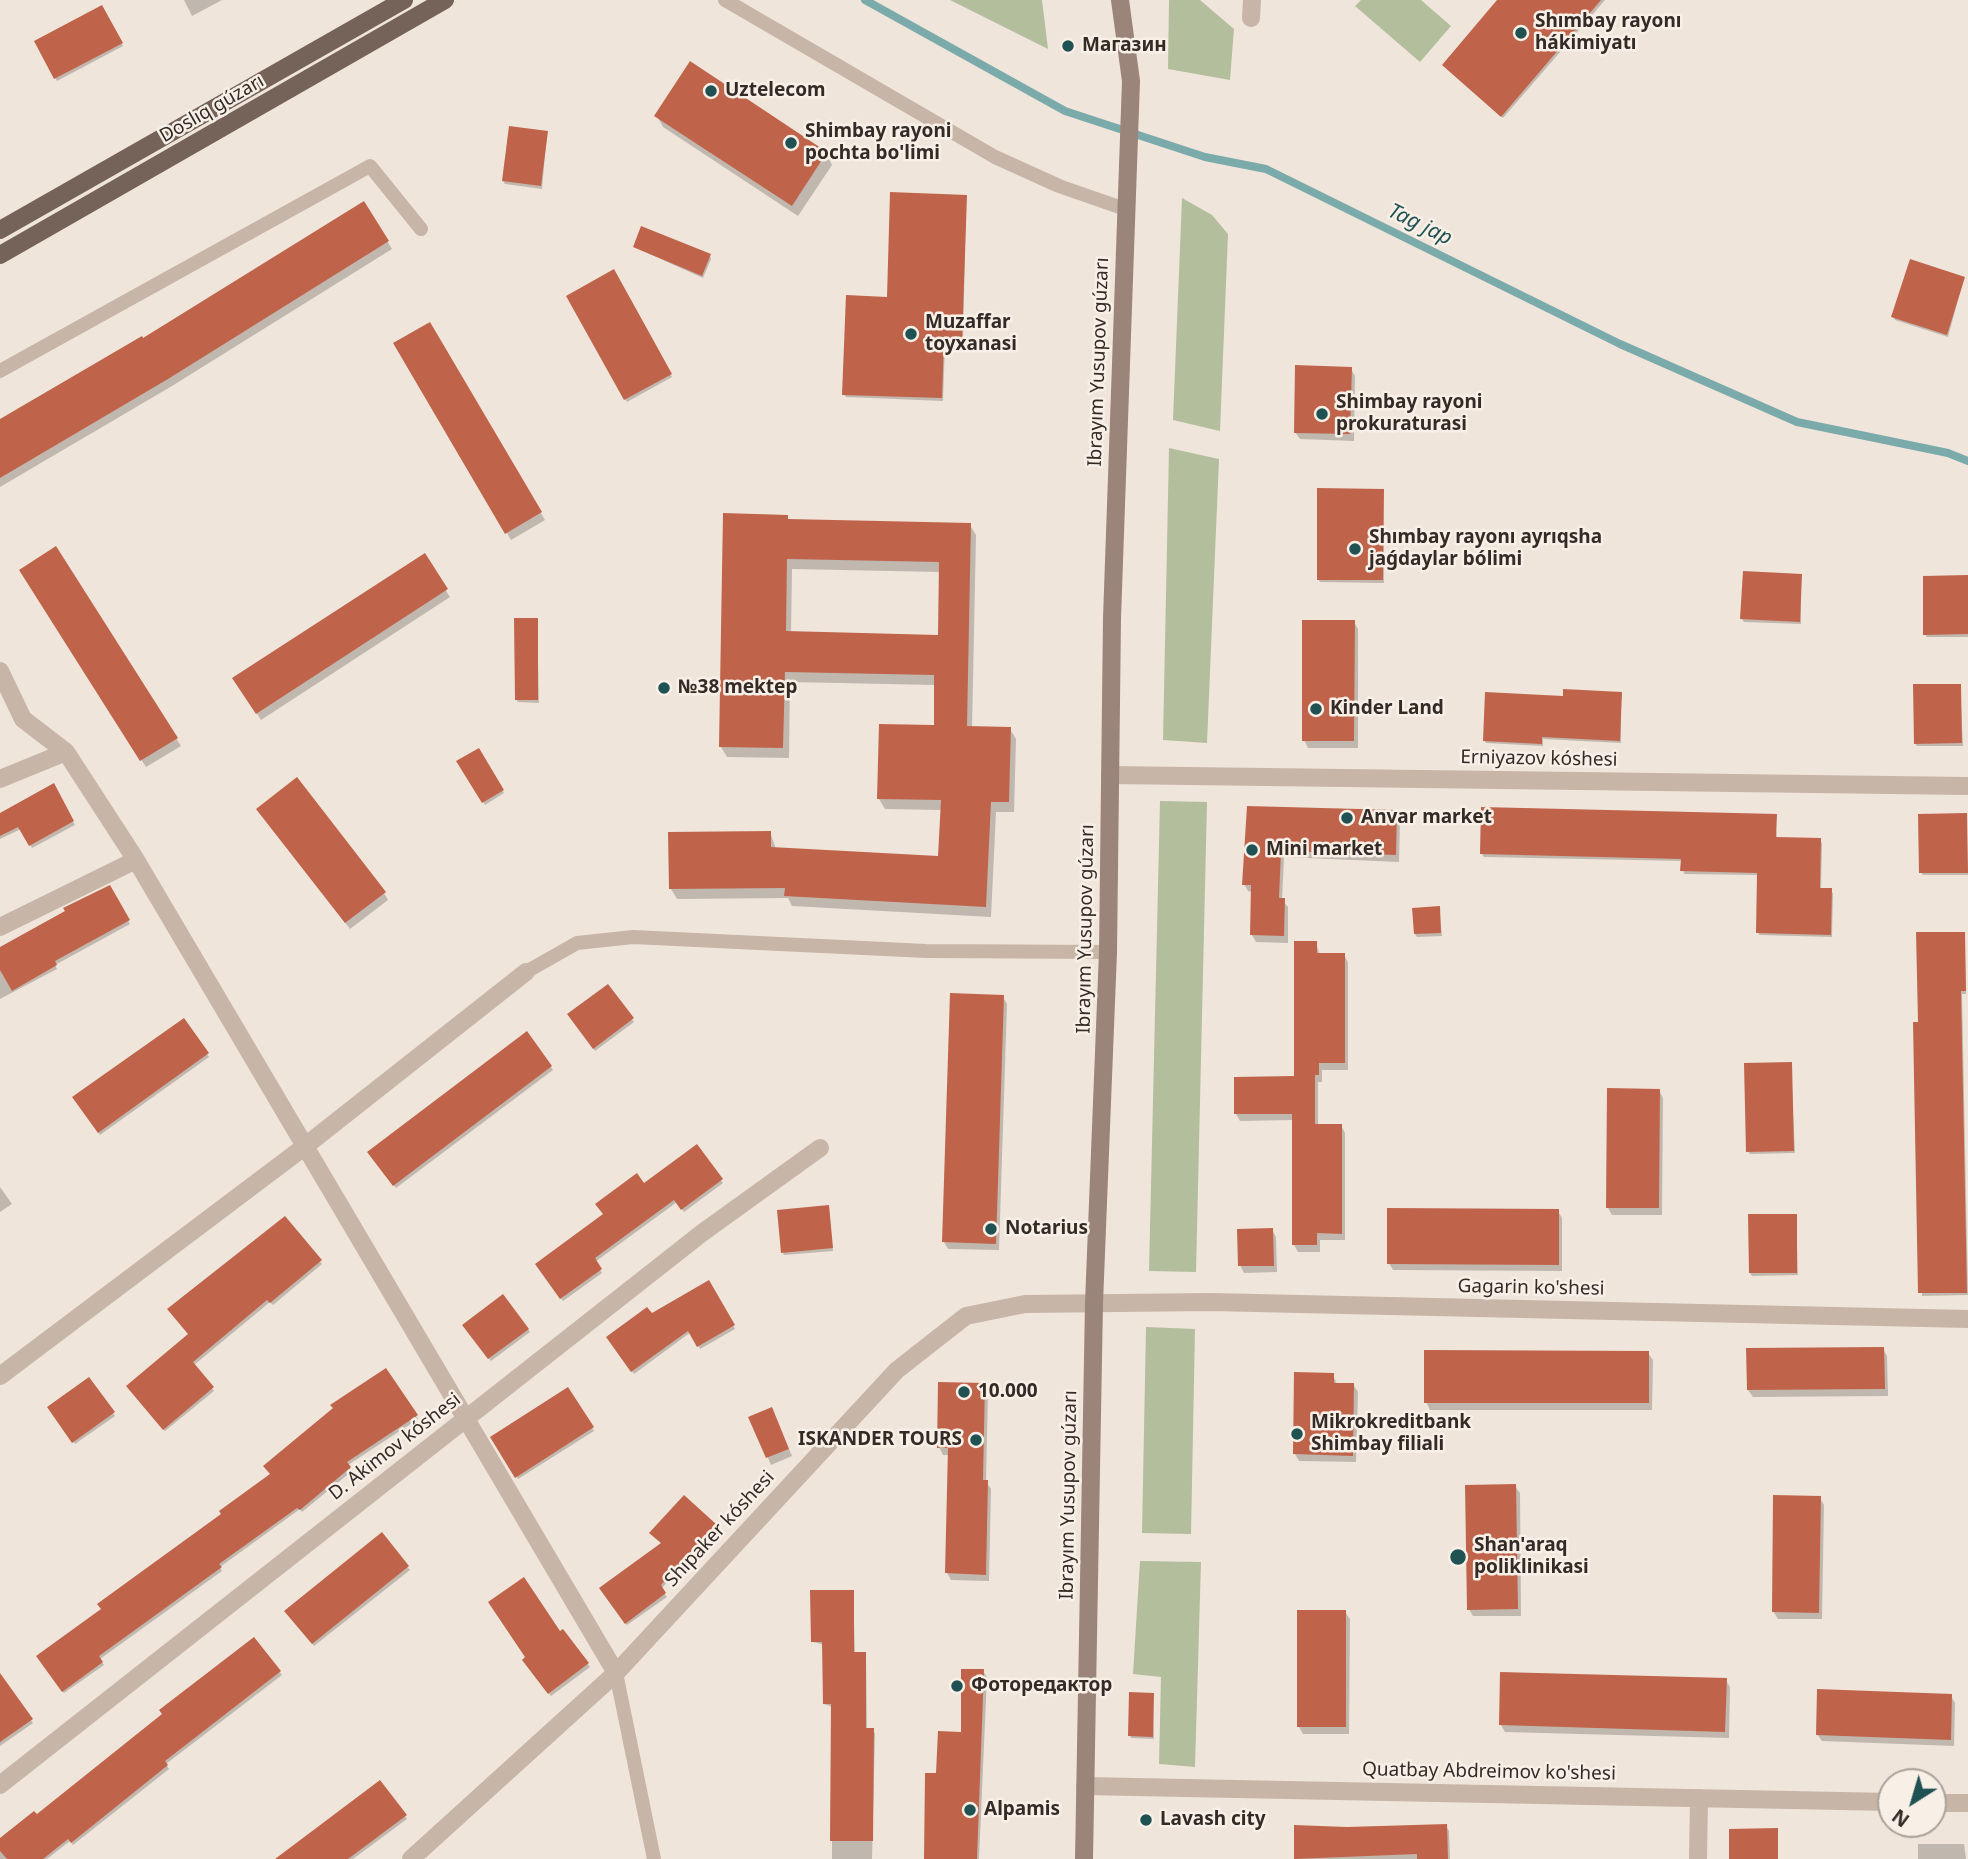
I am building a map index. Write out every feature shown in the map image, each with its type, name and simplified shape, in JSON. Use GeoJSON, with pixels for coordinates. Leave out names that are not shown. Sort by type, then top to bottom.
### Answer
{"type":"FeatureCollection","features":[{"type":"Feature","properties":{"kind":"main road","name":"Doslıq gúzarı"},"geometry":{"type":"LineString","coordinates":[[0,230],[404,0]]}},
{"type":"Feature","properties":{"kind":"main road","name":"Doslıq gúzarı"},"geometry":{"type":"LineString","coordinates":[[0,256],[445,0]]}},
{"type":"Feature","properties":{"kind":"main road","name":"Ibrayım Yusupov gúzarı"},"geometry":{"type":"LineString","coordinates":[[1084,1859],[1094,1303],[1108,952],[1110,775],[1125,209],[1131,81],[1120,0]]}},
{"type":"Feature","properties":{"kind":"street"},"geometry":{"type":"LineString","coordinates":[[0,671],[23,719],[66,752],[136,860],[616,1673]]}},
{"type":"Feature","properties":{"kind":"street"},"geometry":{"type":"LineString","coordinates":[[0,779],[66,752]]}},
{"type":"Feature","properties":{"kind":"street","name":"Erniyazov kóshesi"},"geometry":{"type":"LineString","coordinates":[[1110,775],[1968,786]]}},
{"type":"Feature","properties":{"kind":"street"},"geometry":{"type":"LineString","coordinates":[[0,926],[136,860]]}},
{"type":"Feature","properties":{"kind":"street"},"geometry":{"type":"LineString","coordinates":[[0,1376],[304,1147],[526,972]]}},
{"type":"Feature","properties":{"kind":"street","name":"D. Akimov kóshesi"},"geometry":{"type":"LineString","coordinates":[[0,1785],[702,1233],[820,1148]]}},
{"type":"Feature","properties":{"kind":"street","name":"Gagarin ko'shesi"},"geometry":{"type":"LineString","coordinates":[[1094,1303],[1210,1302],[1968,1319]]}},
{"type":"Feature","properties":{"kind":"street","name":"Shıpaker kóshesi"},"geometry":{"type":"LineString","coordinates":[[411,1859],[616,1673],[897,1370],[966,1316],[1025,1304],[1094,1303]]}},
{"type":"Feature","properties":{"kind":"street","name":"Quatbay Abdreimov ko'shesi"},"geometry":{"type":"LineString","coordinates":[[1085,1786],[1877,1802]]}},
{"type":"Feature","properties":{"kind":"street"},"geometry":{"type":"LineString","coordinates":[[1698,1859],[1699,1798]]}},
{"type":"Feature","properties":{"kind":"street"},"geometry":{"type":"LineString","coordinates":[[1947,1803],[1968,1804]]}},
{"type":"Feature","properties":{"kind":"lane"},"geometry":{"type":"LineString","coordinates":[[725,0],[995,157],[1059,186],[1125,209]]}},
{"type":"Feature","properties":{"kind":"lane"},"geometry":{"type":"LineString","coordinates":[[0,371],[370,166],[421,229]]}},
{"type":"Feature","properties":{"kind":"lane"},"geometry":{"type":"LineString","coordinates":[[526,972],[577,943],[633,937],[926,951],[1108,952]]}},
{"type":"Feature","properties":{"kind":"lane"},"geometry":{"type":"LineString","coordinates":[[616,1673],[653,1859]]}},
{"type":"Feature","properties":{"kind":"green space"},"geometry":{"type":"Polygon","coordinates":[[[950,0],[1042,0],[1048,49],[950,0]]]}},
{"type":"Feature","properties":{"kind":"green space"},"geometry":{"type":"Polygon","coordinates":[[[1169,0],[1200,0],[1234,29],[1230,80],[1168,69],[1169,0]]]}},
{"type":"Feature","properties":{"kind":"green space"},"geometry":{"type":"Polygon","coordinates":[[[1361,0],[1421,0],[1451,26],[1420,62],[1355,6],[1361,0]]]}},
{"type":"Feature","properties":{"kind":"green space"},"geometry":{"type":"Polygon","coordinates":[[[1182,198],[1212,215],[1228,234],[1220,431],[1173,420],[1182,198]]]}},
{"type":"Feature","properties":{"kind":"green space"},"geometry":{"type":"Polygon","coordinates":[[[1169,448],[1219,459],[1207,743],[1163,740],[1169,448]]]}},
{"type":"Feature","properties":{"kind":"green space"},"geometry":{"type":"Polygon","coordinates":[[[1160,801],[1207,802],[1196,1272],[1149,1271],[1160,801]]]}},
{"type":"Feature","properties":{"kind":"green space"},"geometry":{"type":"Polygon","coordinates":[[[1146,1327],[1195,1329],[1191,1534],[1142,1533],[1146,1327]]]}},
{"type":"Feature","properties":{"kind":"green space"},"geometry":{"type":"Polygon","coordinates":[[[1140,1561],[1201,1562],[1195,1767],[1159,1764],[1161,1677],[1133,1674],[1140,1561]]]}},
{"type":"Feature","properties":{"kind":"building","name":"Shımbay rayonı hákimiyatı"},"geometry":{"type":"Polygon","coordinates":[[[1497,0],[1601,0],[1501,117],[1442,65],[1497,0]]]}},
{"type":"Feature","properties":{"kind":"building"},"geometry":{"type":"Polygon","coordinates":[[[102,5],[123,43],[54,79],[34,41],[102,5]]]}},
{"type":"Feature","properties":{"kind":"building"},"geometry":{"type":"Polygon","coordinates":[[[690,61],[827,152],[792,206],[654,116],[690,61]]]}},
{"type":"Feature","properties":{"kind":"building"},"geometry":{"type":"Polygon","coordinates":[[[509,126],[548,131],[541,186],[502,181],[509,126]]]}},
{"type":"Feature","properties":{"kind":"building"},"geometry":{"type":"Polygon","coordinates":[[[890,192],[967,195],[962,343],[944,342],[942,398],[842,395],[846,295],[887,297],[890,192]]]}},
{"type":"Feature","properties":{"kind":"building"},"geometry":{"type":"Polygon","coordinates":[[[364,201],[389,241],[168,379],[0,478],[0,419],[142,336],[143,338],[364,201]]]}},
{"type":"Feature","properties":{"kind":"building"},"geometry":{"type":"Polygon","coordinates":[[[641,226],[711,254],[702,276],[633,247],[641,226]]]}},
{"type":"Feature","properties":{"kind":"building"},"geometry":{"type":"Polygon","coordinates":[[[1910,259],[1965,277],[1947,335],[1891,317],[1910,259]]]}},
{"type":"Feature","properties":{"kind":"building"},"geometry":{"type":"Polygon","coordinates":[[[614,269],[672,374],[624,400],[566,296],[614,269]]]}},
{"type":"Feature","properties":{"kind":"building"},"geometry":{"type":"Polygon","coordinates":[[[430,322],[542,512],[505,534],[393,343],[430,322]]]}},
{"type":"Feature","properties":{"kind":"building","name":"Shimbay rayoni prokuraturasi"},"geometry":{"type":"Polygon","coordinates":[[[1295,365],[1352,367],[1350,434],[1294,433],[1295,365]]]}},
{"type":"Feature","properties":{"kind":"building"},"geometry":{"type":"Polygon","coordinates":[[[1317,488],[1384,489],[1383,580],[1317,580],[1317,488]]]}},
{"type":"Feature","properties":{"kind":"building"},"geometry":{"type":"Polygon","coordinates":[[[723,513],[788,515],[788,519],[971,523],[967,726],[1011,727],[1009,802],[991,802],[986,907],[784,896],[785,888],[669,889],[668,832],[771,831],[771,847],[938,856],[941,800],[877,799],[879,724],[934,725],[934,675],[785,672],[783,748],[719,747],[723,513]],[[787,559],[786,631],[938,635],[939,562],[787,559]]]}},
{"type":"Feature","properties":{"kind":"building"},"geometry":{"type":"Polygon","coordinates":[[[56,546],[178,738],[140,761],[19,570],[56,546]]]}},
{"type":"Feature","properties":{"kind":"building"},"geometry":{"type":"Polygon","coordinates":[[[425,553],[448,589],[256,714],[232,678],[425,553]]]}},
{"type":"Feature","properties":{"kind":"building"},"geometry":{"type":"Polygon","coordinates":[[[1743,571],[1802,574],[1800,622],[1740,619],[1743,571]]]}},
{"type":"Feature","properties":{"kind":"building"},"geometry":{"type":"Polygon","coordinates":[[[1968,575],[1968,634],[1923,635],[1923,576],[1968,575]]]}},
{"type":"Feature","properties":{"kind":"building"},"geometry":{"type":"Polygon","coordinates":[[[514,618],[538,618],[538,700],[515,700],[514,618]]]}},
{"type":"Feature","properties":{"kind":"building"},"geometry":{"type":"Polygon","coordinates":[[[1302,620],[1355,620],[1354,741],[1302,741],[1302,620]]]}},
{"type":"Feature","properties":{"kind":"building"},"geometry":{"type":"Polygon","coordinates":[[[1913,684],[1961,684],[1962,743],[1914,744],[1913,684]]]}},
{"type":"Feature","properties":{"kind":"building"},"geometry":{"type":"Polygon","coordinates":[[[1563,689],[1622,692],[1620,741],[1542,737],[1542,744],[1483,741],[1485,692],[1563,696],[1563,689]]]}},
{"type":"Feature","properties":{"kind":"building"},"geometry":{"type":"Polygon","coordinates":[[[479,748],[504,790],[482,803],[456,761],[479,748]]]}},
{"type":"Feature","properties":{"kind":"building"},"geometry":{"type":"Polygon","coordinates":[[[297,777],[386,892],[345,923],[256,809],[297,777]]]}},
{"type":"Feature","properties":{"kind":"building"},"geometry":{"type":"Polygon","coordinates":[[[54,783],[74,821],[29,846],[18,827],[0,836],[0,813],[54,783]]]}},
{"type":"Feature","properties":{"kind":"building"},"geometry":{"type":"Polygon","coordinates":[[[1247,806],[1397,810],[1396,855],[1281,851],[1279,898],[1285,898],[1284,936],[1250,935],[1251,885],[1242,885],[1247,806]]]}},
{"type":"Feature","properties":{"kind":"building"},"geometry":{"type":"Polygon","coordinates":[[[1481,807],[1777,814],[1776,837],[1821,838],[1820,888],[1832,888],[1831,935],[1756,933],[1757,873],[1680,871],[1681,859],[1480,854],[1481,807]]]}},
{"type":"Feature","properties":{"kind":"building"},"geometry":{"type":"Polygon","coordinates":[[[1967,813],[1968,873],[1919,873],[1918,814],[1967,813]]]}},
{"type":"Feature","properties":{"kind":"building"},"geometry":{"type":"Polygon","coordinates":[[[110,885],[130,920],[55,961],[57,965],[12,991],[0,970],[0,947],[65,911],[63,908],[110,885]]]}},
{"type":"Feature","properties":{"kind":"building"},"geometry":{"type":"Polygon","coordinates":[[[1440,906],[1441,933],[1414,934],[1412,908],[1440,906]]]}},
{"type":"Feature","properties":{"kind":"building"},"geometry":{"type":"Polygon","coordinates":[[[1916,932],[1965,932],[1966,991],[1961,991],[1967,1293],[1918,1293],[1913,1022],[1918,1022],[1916,932]]]}},
{"type":"Feature","properties":{"kind":"building"},"geometry":{"type":"Polygon","coordinates":[[[1294,941],[1317,941],[1317,953],[1345,953],[1345,1063],[1319,1063],[1319,1075],[1315,1075],[1315,1124],[1342,1124],[1342,1234],[1317,1233],[1317,1245],[1292,1245],[1292,1114],[1234,1114],[1234,1077],[1294,1076],[1294,941]]]}},
{"type":"Feature","properties":{"kind":"building"},"geometry":{"type":"Polygon","coordinates":[[[608,984],[634,1018],[593,1049],[567,1014],[608,984]]]}},
{"type":"Feature","properties":{"kind":"building"},"geometry":{"type":"Polygon","coordinates":[[[950,993],[1004,995],[996,1244],[942,1242],[950,993]]]}},
{"type":"Feature","properties":{"kind":"building"},"geometry":{"type":"Polygon","coordinates":[[[184,1018],[209,1053],[98,1133],[72,1097],[184,1018]]]}},
{"type":"Feature","properties":{"kind":"building"},"geometry":{"type":"Polygon","coordinates":[[[527,1031],[552,1066],[393,1186],[367,1152],[527,1031]]]}},
{"type":"Feature","properties":{"kind":"building"},"geometry":{"type":"Polygon","coordinates":[[[1792,1062],[1794,1151],[1746,1152],[1744,1063],[1792,1062]]]}},
{"type":"Feature","properties":{"kind":"building"},"geometry":{"type":"Polygon","coordinates":[[[1607,1088],[1660,1089],[1659,1208],[1606,1208],[1607,1088]]]}},
{"type":"Feature","properties":{"kind":"building"},"geometry":{"type":"Polygon","coordinates":[[[697,1144],[723,1179],[681,1210],[674,1200],[595,1258],[602,1269],[560,1299],[535,1264],[603,1214],[595,1204],[637,1173],[644,1183],[697,1144]]]}},
{"type":"Feature","properties":{"kind":"building"},"geometry":{"type":"Polygon","coordinates":[[[829,1205],[833,1248],[781,1253],[777,1210],[829,1205]]]}},
{"type":"Feature","properties":{"kind":"building"},"geometry":{"type":"Polygon","coordinates":[[[1387,1208],[1559,1209],[1559,1265],[1387,1264],[1387,1208]]]}},
{"type":"Feature","properties":{"kind":"building"},"geometry":{"type":"Polygon","coordinates":[[[1748,1214],[1797,1214],[1797,1273],[1749,1273],[1748,1214]]]}},
{"type":"Feature","properties":{"kind":"building"},"geometry":{"type":"Polygon","coordinates":[[[285,1216],[322,1260],[270,1303],[267,1300],[193,1362],[214,1387],[163,1430],[126,1386],[188,1334],[167,1309],[285,1216]]]}},
{"type":"Feature","properties":{"kind":"building"},"geometry":{"type":"Polygon","coordinates":[[[1273,1228],[1274,1266],[1238,1266],[1237,1229],[1273,1228]]]}},
{"type":"Feature","properties":{"kind":"building"},"geometry":{"type":"Polygon","coordinates":[[[709,1280],[735,1325],[697,1347],[688,1331],[631,1372],[606,1337],[647,1307],[652,1313],[709,1280]]]}},
{"type":"Feature","properties":{"kind":"building"},"geometry":{"type":"Polygon","coordinates":[[[503,1294],[529,1329],[488,1359],[462,1325],[503,1294]]]}},
{"type":"Feature","properties":{"kind":"building"},"geometry":{"type":"Polygon","coordinates":[[[1884,1347],[1885,1389],[1747,1390],[1746,1348],[1884,1347]]]}},
{"type":"Feature","properties":{"kind":"building"},"geometry":{"type":"Polygon","coordinates":[[[1424,1350],[1649,1351],[1649,1403],[1424,1403],[1424,1350]]]}},
{"type":"Feature","properties":{"kind":"building"},"geometry":{"type":"Polygon","coordinates":[[[386,1368],[418,1415],[347,1462],[351,1467],[300,1510],[297,1508],[219,1564],[222,1567],[99,1656],[103,1662],[62,1692],[36,1656],[101,1609],[97,1604],[221,1514],[219,1511],[270,1474],[263,1466],[333,1408],[330,1405],[386,1368]]]}},
{"type":"Feature","properties":{"kind":"building"},"geometry":{"type":"Polygon","coordinates":[[[1294,1372],[1334,1373],[1334,1383],[1354,1383],[1353,1456],[1293,1454],[1294,1372]]]}},
{"type":"Feature","properties":{"kind":"building"},"geometry":{"type":"Polygon","coordinates":[[[89,1377],[115,1412],[72,1443],[47,1407],[89,1377]]]}},
{"type":"Feature","properties":{"kind":"building"},"geometry":{"type":"Polygon","coordinates":[[[938,1382],[985,1383],[983,1480],[988,1480],[986,1575],[945,1573],[948,1448],[937,1448],[938,1382]]]}},
{"type":"Feature","properties":{"kind":"building"},"geometry":{"type":"Polygon","coordinates":[[[568,1387],[594,1427],[515,1478],[490,1437],[568,1387]]]}},
{"type":"Feature","properties":{"kind":"building"},"geometry":{"type":"Polygon","coordinates":[[[772,1407],[789,1449],[766,1458],[748,1417],[772,1407]]]}},
{"type":"Feature","properties":{"kind":"building"},"geometry":{"type":"Polygon","coordinates":[[[1516,1484],[1518,1609],[1467,1610],[1465,1485],[1516,1484]]]}},
{"type":"Feature","properties":{"kind":"building"},"geometry":{"type":"Polygon","coordinates":[[[684,1495],[716,1524],[661,1585],[666,1593],[625,1624],[599,1588],[661,1543],[649,1533],[684,1495]]]}},
{"type":"Feature","properties":{"kind":"building"},"geometry":{"type":"Polygon","coordinates":[[[1773,1495],[1821,1496],[1819,1613],[1772,1612],[1773,1495]]]}},
{"type":"Feature","properties":{"kind":"building"},"geometry":{"type":"Polygon","coordinates":[[[382,1532],[409,1566],[312,1644],[284,1611],[382,1532]]]}},
{"type":"Feature","properties":{"kind":"building"},"geometry":{"type":"Polygon","coordinates":[[[524,1577],[560,1631],[563,1629],[589,1663],[548,1694],[522,1660],[525,1657],[488,1602],[524,1577]]]}},
{"type":"Feature","properties":{"kind":"building"},"geometry":{"type":"Polygon","coordinates":[[[810,1590],[854,1590],[854,1652],[866,1652],[866,1728],[874,1728],[873,1841],[830,1841],[831,1704],[823,1704],[822,1642],[811,1642],[810,1590]]]}},
{"type":"Feature","properties":{"kind":"building"},"geometry":{"type":"Polygon","coordinates":[[[1297,1610],[1346,1610],[1346,1727],[1297,1727],[1297,1610]]]}},
{"type":"Feature","properties":{"kind":"building"},"geometry":{"type":"Polygon","coordinates":[[[254,1637],[281,1671],[165,1761],[168,1765],[71,1843],[68,1839],[43,1859],[7,1859],[0,1851],[0,1838],[34,1811],[37,1814],[162,1714],[159,1710],[254,1637]]]}},
{"type":"Feature","properties":{"kind":"building"},"geometry":{"type":"Polygon","coordinates":[[[961,1669],[984,1669],[977,1859],[924,1859],[925,1773],[936,1773],[938,1731],[961,1732],[961,1669]]]}},
{"type":"Feature","properties":{"kind":"building"},"geometry":{"type":"Polygon","coordinates":[[[1500,1672],[1727,1678],[1725,1732],[1499,1725],[1500,1672]]]}},
{"type":"Feature","properties":{"kind":"building"},"geometry":{"type":"Polygon","coordinates":[[[0,1673],[33,1719],[0,1742],[0,1673]]]}},
{"type":"Feature","properties":{"kind":"building"},"geometry":{"type":"Polygon","coordinates":[[[1817,1689],[1952,1694],[1951,1740],[1816,1735],[1817,1689]]]}},
{"type":"Feature","properties":{"kind":"building"},"geometry":{"type":"Polygon","coordinates":[[[1129,1692],[1154,1693],[1153,1737],[1128,1736],[1129,1692]]]}},
{"type":"Feature","properties":{"kind":"building"},"geometry":{"type":"Polygon","coordinates":[[[380,1780],[407,1815],[348,1859],[275,1859],[380,1780]]]}},
{"type":"Feature","properties":{"kind":"building"},"geometry":{"type":"Polygon","coordinates":[[[1447,1824],[1448,1859],[1417,1859],[1417,1854],[1294,1859],[1294,1825],[1347,1827],[1447,1824]]]}},
{"type":"Feature","properties":{"kind":"building"},"geometry":{"type":"Polygon","coordinates":[[[1778,1828],[1778,1859],[1729,1859],[1729,1829],[1778,1828]]]}},
{"type":"Feature","properties":{"kind":"waterway","name":"Tag jap"},"geometry":{"type":"LineString","coordinates":[[865,0],[1065,111],[1205,157],[1266,169],[1620,344],[1797,422],[1948,453],[1968,461]]}},
{"type":"Feature","properties":{"kind":"place","name":"Shımbay rayonı hákimiyatı"},"geometry":{"type":"Point","coordinates":[1521,33]}},
{"type":"Feature","properties":{"kind":"place","name":"Магазин"},"geometry":{"type":"Point","coordinates":[1068,46]}},
{"type":"Feature","properties":{"kind":"place","name":"Uztelecom"},"geometry":{"type":"Point","coordinates":[711,91]}},
{"type":"Feature","properties":{"kind":"place","name":"Shimbay rayoni pochta bo'limi"},"geometry":{"type":"Point","coordinates":[791,143]}},
{"type":"Feature","properties":{"kind":"place","name":"Muzaffar toyxanasi"},"geometry":{"type":"Point","coordinates":[911,334]}},
{"type":"Feature","properties":{"kind":"place","name":"Shimbay rayoni prokuraturasi"},"geometry":{"type":"Point","coordinates":[1322,414]}},
{"type":"Feature","properties":{"kind":"place","name":"Shımbay rayonı ayrıqsha jaǵdaylar bólimi"},"geometry":{"type":"Point","coordinates":[1355,549]}},
{"type":"Feature","properties":{"kind":"place","name":"№38 mektep"},"geometry":{"type":"Point","coordinates":[664,688]}},
{"type":"Feature","properties":{"kind":"place","name":"Kinder Land"},"geometry":{"type":"Point","coordinates":[1316,709]}},
{"type":"Feature","properties":{"kind":"place","name":"Anvar market"},"geometry":{"type":"Point","coordinates":[1347,818]}},
{"type":"Feature","properties":{"kind":"place","name":"Mini market"},"geometry":{"type":"Point","coordinates":[1252,850]}},
{"type":"Feature","properties":{"kind":"place","name":"Notarius"},"geometry":{"type":"Point","coordinates":[991,1229]}},
{"type":"Feature","properties":{"kind":"place","name":"10.000"},"geometry":{"type":"Point","coordinates":[964,1392]}},
{"type":"Feature","properties":{"kind":"place","name":"Mikrokreditbank Shimbay filiali"},"geometry":{"type":"Point","coordinates":[1297,1434]}},
{"type":"Feature","properties":{"kind":"place","name":"ISKANDER TOURS"},"geometry":{"type":"Point","coordinates":[976,1440]}},
{"type":"Feature","properties":{"kind":"place","name":"Shan'araq poliklinikasi"},"geometry":{"type":"Point","coordinates":[1458,1557]}},
{"type":"Feature","properties":{"kind":"place","name":"Фоторедактор"},"geometry":{"type":"Point","coordinates":[957,1686]}},
{"type":"Feature","properties":{"kind":"place","name":"Alpamis"},"geometry":{"type":"Point","coordinates":[970,1810]}},
{"type":"Feature","properties":{"kind":"place","name":"Lavash city"},"geometry":{"type":"Point","coordinates":[1146,1820]}}]}
